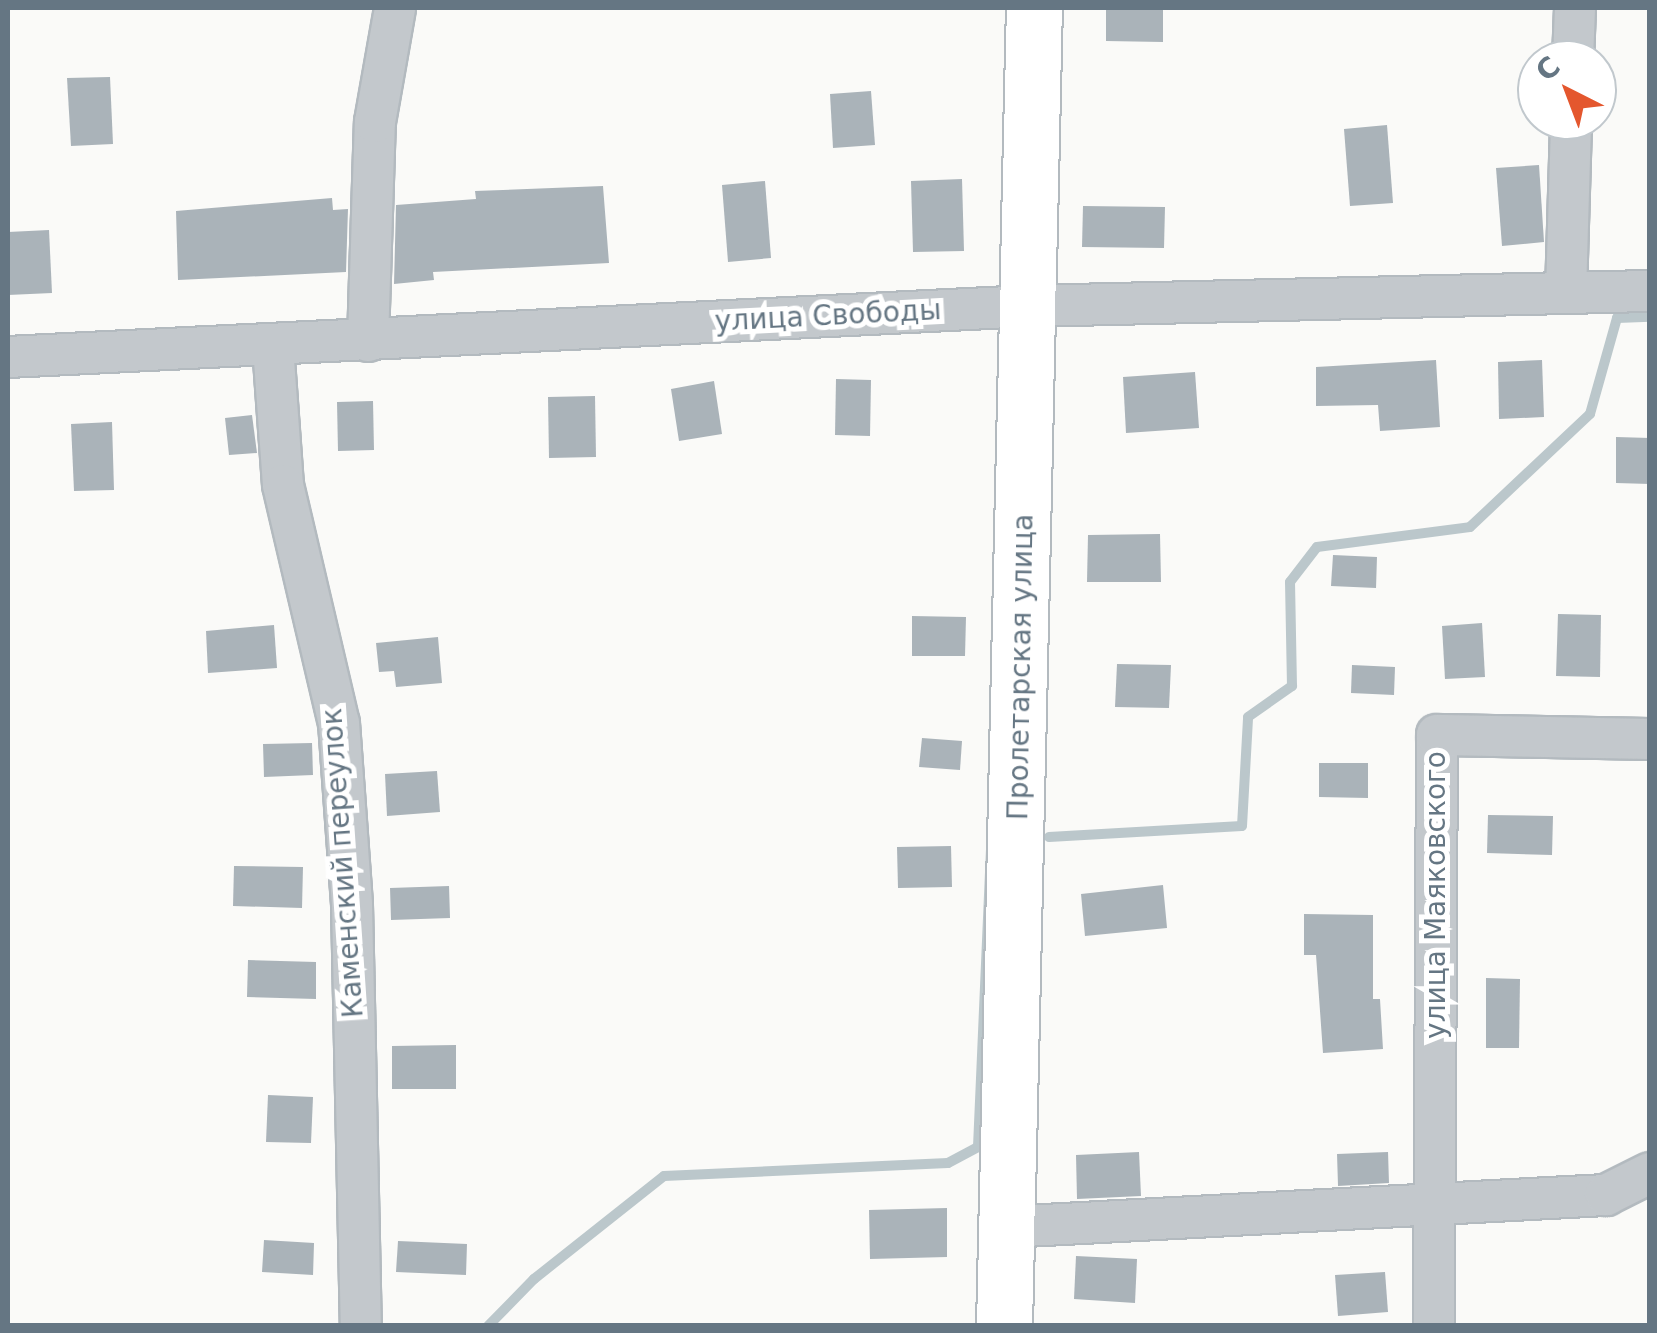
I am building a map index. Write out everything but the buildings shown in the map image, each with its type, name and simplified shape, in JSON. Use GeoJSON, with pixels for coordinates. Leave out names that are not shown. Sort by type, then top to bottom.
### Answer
{"type":"FeatureCollection","features":[{"type":"Feature","properties":{"kind":"main road","name":"Пролетарская улица"},"geometry":{"type":"LineString","coordinates":[[1004,1326],[1034,8]]}},
{"type":"Feature","properties":{"kind":"street"},"geometry":{"type":"LineString","coordinates":[[368,341],[375,122],[395,8]]}},
{"type":"Feature","properties":{"kind":"street"},"geometry":{"type":"LineString","coordinates":[[1574,40],[1575,8]]}},
{"type":"Feature","properties":{"kind":"street"},"geometry":{"type":"LineString","coordinates":[[1566,293],[1570,140]]}},
{"type":"Feature","properties":{"kind":"street","name":"улица Свободы"},"geometry":{"type":"LineString","coordinates":[[8,357],[1030,306],[1650,291]]}},
{"type":"Feature","properties":{"kind":"street","name":"Каменский переулок"},"geometry":{"type":"LineString","coordinates":[[273,346],[283,485],[339,723],[352,905],[360,1326]]}},
{"type":"Feature","properties":{"kind":"street","name":"улица Маяковского"},"geometry":{"type":"LineString","coordinates":[[1434,1326],[1437,735],[1650,739]]}},
{"type":"Feature","properties":{"kind":"street"},"geometry":{"type":"LineString","coordinates":[[1007,1226],[1434,1208],[1606,1196],[1650,1173]]}},
{"type":"Feature","properties":{"kind":"waterway"},"geometry":{"type":"LineString","coordinates":[[1049,837],[1242,826],[1248,717],[1292,686],[1290,582],[1317,547],[1470,527],[1590,414],[1617,318],[1650,317]]}},
{"type":"Feature","properties":{"kind":"waterway"},"geometry":{"type":"LineString","coordinates":[[488,1326],[534,1279],[664,1176],[948,1163],[978,1147],[991,850]]}}]}
